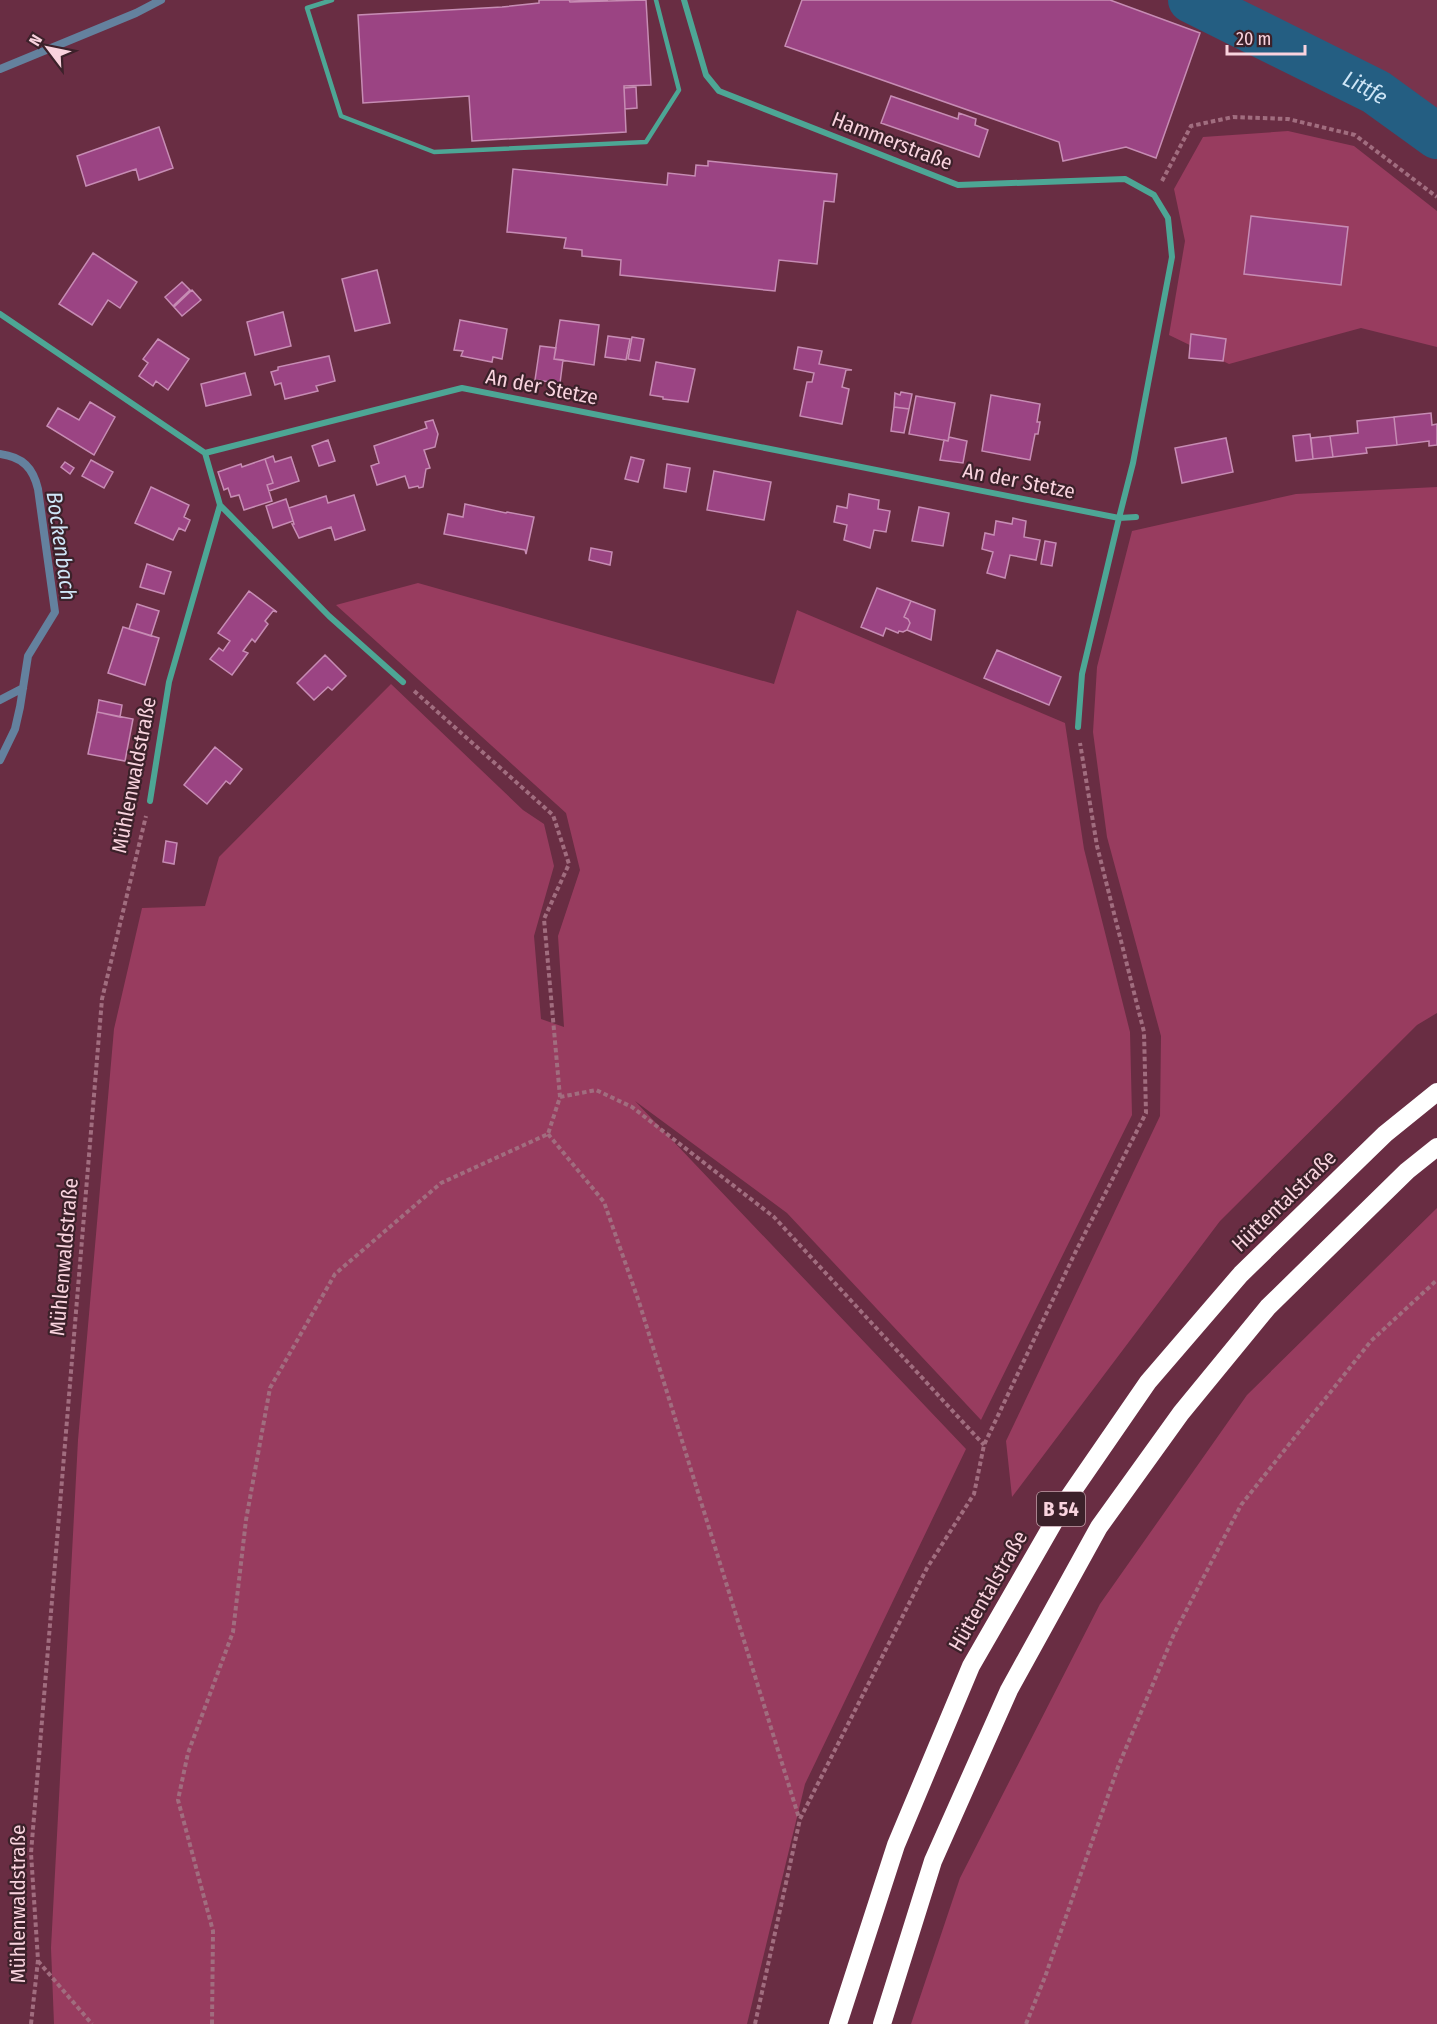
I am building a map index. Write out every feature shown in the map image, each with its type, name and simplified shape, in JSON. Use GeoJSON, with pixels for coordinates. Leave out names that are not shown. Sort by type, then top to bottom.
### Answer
{"type":"FeatureCollection","features":[{"type":"Feature","properties":{"kind":"highway","name":"Hüttentalstraße"},"geometry":{"type":"LineString","coordinates":[[838,2024],[896,1845],[971,1665],[1066,1501],[1148,1382],[1241,1274],[1385,1134],[1437,1092]]}},
{"type":"Feature","properties":{"kind":"highway","name":"B 54"},"geometry":{"type":"LineString","coordinates":[[882,2024],[933,1861],[1009,1690],[1099,1527],[1181,1413],[1268,1307],[1407,1171],[1437,1147]]}},
{"type":"Feature","properties":{"kind":"street","name":"Hammerstraße"},"geometry":{"type":"LineString","coordinates":[[684,0],[706,75],[719,91],[958,185],[1125,179],[1154,195]]}},
{"type":"Feature","properties":{"kind":"street"},"geometry":{"type":"LineString","coordinates":[[1077,727],[1082,674],[1133,463],[1172,257],[1168,218],[1154,195]]}},
{"type":"Feature","properties":{"kind":"street"},"geometry":{"type":"LineString","coordinates":[[0,314],[205,453],[220,505],[329,616],[403,682]]}},
{"type":"Feature","properties":{"kind":"street","name":"An der Stetze"},"geometry":{"type":"LineString","coordinates":[[205,453],[462,388],[1119,518],[1136,517]]}},
{"type":"Feature","properties":{"kind":"street","name":"Mühlenwaldstraße"},"geometry":{"type":"LineString","coordinates":[[150,801],[169,682],[220,505]]}},
{"type":"Feature","properties":{"kind":"lane"},"geometry":{"type":"LineString","coordinates":[[332,0],[307,8],[341,116],[434,152],[646,142],[679,90],[656,0]]}},
{"type":"Feature","properties":{"kind":"path"},"geometry":{"type":"LineString","coordinates":[[1154,195],[1191,126],[1233,117],[1288,119],[1355,135],[1437,197]]}},
{"type":"Feature","properties":{"kind":"path"},"geometry":{"type":"LineString","coordinates":[[212,2024],[213,1931],[178,1800],[188,1753],[233,1632],[246,1520],[270,1388],[335,1274],[441,1182],[548,1134],[560,1097],[544,919],[569,864],[554,815],[403,682]]}},
{"type":"Feature","properties":{"kind":"path"},"geometry":{"type":"LineString","coordinates":[[755,2024],[800,1819],[927,1568],[974,1494],[984,1445],[1075,1253],[1146,1113],[1144,1032],[1096,846],[1077,727]]}},
{"type":"Feature","properties":{"kind":"path","name":"Mühlenwaldstraße"},"geometry":{"type":"LineString","coordinates":[[31,2024],[38,1960],[31,1853],[102,999],[150,801]]}},
{"type":"Feature","properties":{"kind":"path"},"geometry":{"type":"LineString","coordinates":[[560,1097],[596,1090],[632,1107],[774,1217],[984,1445]]}},
{"type":"Feature","properties":{"kind":"path"},"geometry":{"type":"LineString","coordinates":[[548,1134],[604,1202],[639,1302],[800,1819]]}},
{"type":"Feature","properties":{"kind":"path"},"geometry":{"type":"LineString","coordinates":[[1026,2024],[1045,1977],[1123,1757],[1174,1634],[1241,1505],[1371,1341],[1437,1280]]}},
{"type":"Feature","properties":{"kind":"path"},"geometry":{"type":"LineString","coordinates":[[38,1960],[92,2024]]}},
{"type":"Feature","properties":{"kind":"shaded area"},"geometry":{"type":"Polygon","coordinates":[[[1217,0],[1437,0],[1437,158],[1217,0]]]}},
{"type":"Feature","properties":{"kind":"shaded area"},"geometry":{"type":"Polygon","coordinates":[[[1288,131],[1354,146],[1437,211],[1437,347],[1361,328],[1229,364],[1169,335],[1185,241],[1174,189],[1203,137],[1288,131]]]}},
{"type":"Feature","properties":{"kind":"shaded area"},"geometry":{"type":"Polygon","coordinates":[[[1437,487],[1437,1013],[1417,1025],[1220,1221],[1012,1497],[1006,1441],[1160,1116],[1161,1036],[1107,837],[1093,732],[1097,667],[1132,531],[1296,494],[1437,487]]]}},
{"type":"Feature","properties":{"kind":"shaded area"},"geometry":{"type":"Polygon","coordinates":[[[418,583],[774,684],[797,610],[1065,723],[1084,849],[1130,1032],[1132,1115],[981,1420],[787,1213],[635,1101],[966,1449],[805,1784],[747,2024],[54,2024],[51,1948],[78,1440],[114,1029],[142,908],[205,906],[219,857],[391,684],[523,810],[544,824],[554,866],[534,936],[541,1019],[564,1027],[558,936],[580,870],[566,813],[336,605],[418,583]]]}},
{"type":"Feature","properties":{"kind":"shaded area"},"geometry":{"type":"Polygon","coordinates":[[[1437,1208],[1437,2024],[911,2024],[960,1878],[1100,1604],[1247,1395],[1437,1208]]]}},
{"type":"Feature","properties":{"kind":"building"},"geometry":{"type":"Polygon","coordinates":[[[539,0],[569,0],[570,2],[646,0],[651,85],[624,86],[626,132],[472,141],[469,96],[363,103],[358,15],[502,7],[539,3],[539,0]]]}},
{"type":"Feature","properties":{"kind":"building"},"geometry":{"type":"Polygon","coordinates":[[[569,0],[608,0],[570,2],[569,0]]]}},
{"type":"Feature","properties":{"kind":"building"},"geometry":{"type":"Polygon","coordinates":[[[802,0],[1110,0],[1200,33],[1156,158],[1126,147],[1063,161],[1059,142],[785,46],[802,0]]]}},
{"type":"Feature","properties":{"kind":"building"},"geometry":{"type":"Polygon","coordinates":[[[636,87],[637,108],[625,109],[624,88],[636,87]]]}},
{"type":"Feature","properties":{"kind":"building"},"geometry":{"type":"Polygon","coordinates":[[[891,96],[958,119],[959,113],[976,119],[975,125],[988,130],[979,157],[881,123],[891,96]]]}},
{"type":"Feature","properties":{"kind":"building"},"geometry":{"type":"Polygon","coordinates":[[[159,127],[173,168],[139,180],[136,169],[86,186],[77,156],[159,127]]]}},
{"type":"Feature","properties":{"kind":"building"},"geometry":{"type":"Polygon","coordinates":[[[708,161],[837,174],[834,202],[824,201],[817,264],[779,260],[775,291],[620,275],[621,260],[582,256],[582,250],[564,248],[566,238],[507,232],[513,169],[667,185],[668,173],[695,176],[696,165],[708,166],[708,161]]]}},
{"type":"Feature","properties":{"kind":"building"},"geometry":{"type":"Polygon","coordinates":[[[1251,216],[1348,227],[1341,285],[1244,274],[1251,216]]]}},
{"type":"Feature","properties":{"kind":"building"},"geometry":{"type":"Polygon","coordinates":[[[93,253],[137,282],[120,308],[108,300],[92,325],[59,304],[93,253]]]}},
{"type":"Feature","properties":{"kind":"building"},"geometry":{"type":"Polygon","coordinates":[[[377,270],[390,323],[355,331],[342,279],[377,270]]]}},
{"type":"Feature","properties":{"kind":"building"},"geometry":{"type":"Polygon","coordinates":[[[182,282],[190,290],[173,306],[165,297],[182,282]]]}},
{"type":"Feature","properties":{"kind":"building"},"geometry":{"type":"Polygon","coordinates":[[[192,290],[201,300],[182,316],[174,307],[192,290]]]}},
{"type":"Feature","properties":{"kind":"building"},"geometry":{"type":"Polygon","coordinates":[[[283,312],[291,346],[255,355],[247,322],[283,312]]]}},
{"type":"Feature","properties":{"kind":"building"},"geometry":{"type":"Polygon","coordinates":[[[460,320],[507,329],[502,359],[493,357],[492,362],[461,356],[463,351],[454,350],[460,320]]]}},
{"type":"Feature","properties":{"kind":"building"},"geometry":{"type":"Polygon","coordinates":[[[560,320],[599,325],[594,365],[554,359],[560,320]]]}},
{"type":"Feature","properties":{"kind":"building"},"geometry":{"type":"Polygon","coordinates":[[[1191,334],[1226,339],[1223,361],[1189,358],[1191,334]]]}},
{"type":"Feature","properties":{"kind":"building"},"geometry":{"type":"Polygon","coordinates":[[[608,336],[630,339],[626,360],[605,357],[608,336]]]}},
{"type":"Feature","properties":{"kind":"building"},"geometry":{"type":"Polygon","coordinates":[[[632,337],[644,339],[640,361],[628,359],[632,337]]]}},
{"type":"Feature","properties":{"kind":"building"},"geometry":{"type":"Polygon","coordinates":[[[158,339],[189,359],[168,390],[156,381],[153,386],[139,376],[148,363],[143,359],[158,339]]]}},
{"type":"Feature","properties":{"kind":"building"},"geometry":{"type":"Polygon","coordinates":[[[540,346],[556,348],[554,359],[563,360],[560,383],[535,380],[540,346]]]}},
{"type":"Feature","properties":{"kind":"building"},"geometry":{"type":"Polygon","coordinates":[[[798,347],[822,351],[819,364],[852,370],[846,370],[842,387],[849,389],[842,424],[800,416],[807,382],[812,382],[814,373],[794,369],[798,347]]]}},
{"type":"Feature","properties":{"kind":"building"},"geometry":{"type":"Polygon","coordinates":[[[329,356],[335,381],[316,386],[318,391],[285,399],[281,383],[275,385],[271,372],[278,370],[278,367],[329,356]]]}},
{"type":"Feature","properties":{"kind":"building"},"geometry":{"type":"Polygon","coordinates":[[[656,362],[695,369],[688,402],[650,395],[656,362]]]}},
{"type":"Feature","properties":{"kind":"building"},"geometry":{"type":"Polygon","coordinates":[[[245,373],[251,395],[206,406],[201,384],[245,373]]]}},
{"type":"Feature","properties":{"kind":"building"},"geometry":{"type":"Polygon","coordinates":[[[901,392],[912,394],[909,409],[894,407],[895,393],[900,395],[901,392]]]}},
{"type":"Feature","properties":{"kind":"building"},"geometry":{"type":"Polygon","coordinates":[[[991,395],[1040,404],[1038,434],[1035,434],[1030,460],[982,451],[991,395]]]}},
{"type":"Feature","properties":{"kind":"building"},"geometry":{"type":"Polygon","coordinates":[[[916,396],[955,403],[948,441],[909,434],[916,396]]]}},
{"type":"Feature","properties":{"kind":"building"},"geometry":{"type":"Polygon","coordinates":[[[90,402],[115,417],[94,455],[47,426],[58,408],[79,420],[90,402]]]}},
{"type":"Feature","properties":{"kind":"building"},"geometry":{"type":"Polygon","coordinates":[[[894,407],[909,409],[904,433],[891,431],[894,407]]]}},
{"type":"Feature","properties":{"kind":"building"},"geometry":{"type":"Polygon","coordinates":[[[1431,413],[1432,425],[1437,424],[1437,445],[1429,446],[1429,441],[1397,445],[1394,417],[1431,413]]]}},
{"type":"Feature","properties":{"kind":"building"},"geometry":{"type":"Polygon","coordinates":[[[1394,417],[1397,445],[1366,448],[1367,453],[1333,457],[1330,436],[1358,433],[1357,421],[1394,417]]]}},
{"type":"Feature","properties":{"kind":"building"},"geometry":{"type":"Polygon","coordinates":[[[433,420],[438,434],[435,447],[424,450],[430,468],[426,469],[423,487],[409,488],[405,476],[377,485],[371,466],[379,463],[374,446],[427,428],[425,422],[433,420]]]}},
{"type":"Feature","properties":{"kind":"building"},"geometry":{"type":"Polygon","coordinates":[[[1310,434],[1313,459],[1296,461],[1293,436],[1310,434]]]}},
{"type":"Feature","properties":{"kind":"building"},"geometry":{"type":"Polygon","coordinates":[[[1330,436],[1333,457],[1313,459],[1311,438],[1330,436]]]}},
{"type":"Feature","properties":{"kind":"building"},"geometry":{"type":"Polygon","coordinates":[[[949,437],[967,441],[963,463],[940,460],[944,440],[948,441],[949,437]]]}},
{"type":"Feature","properties":{"kind":"building"},"geometry":{"type":"Polygon","coordinates":[[[1226,438],[1233,472],[1182,483],[1175,448],[1226,438]]]}},
{"type":"Feature","properties":{"kind":"building"},"geometry":{"type":"Polygon","coordinates":[[[328,440],[335,461],[319,466],[312,446],[328,440]]]}},
{"type":"Feature","properties":{"kind":"building"},"geometry":{"type":"Polygon","coordinates":[[[273,456],[275,462],[291,457],[299,481],[269,491],[267,485],[273,483],[265,459],[273,456]]]}},
{"type":"Feature","properties":{"kind":"building"},"geometry":{"type":"Polygon","coordinates":[[[631,457],[644,460],[638,482],[625,479],[631,457]]]}},
{"type":"Feature","properties":{"kind":"building"},"geometry":{"type":"Polygon","coordinates":[[[265,459],[273,483],[267,485],[272,501],[244,510],[239,495],[231,497],[228,488],[224,490],[218,472],[265,459]]]}},
{"type":"Feature","properties":{"kind":"building"},"geometry":{"type":"Polygon","coordinates":[[[91,460],[113,472],[104,488],[82,476],[91,460]]]}},
{"type":"Feature","properties":{"kind":"building"},"geometry":{"type":"Polygon","coordinates":[[[65,462],[74,468],[70,474],[61,467],[65,462]]]}},
{"type":"Feature","properties":{"kind":"building"},"geometry":{"type":"Polygon","coordinates":[[[667,464],[690,468],[686,492],[664,488],[667,464]]]}},
{"type":"Feature","properties":{"kind":"building"},"geometry":{"type":"Polygon","coordinates":[[[714,471],[771,482],[764,520],[707,510],[714,471]]]}},
{"type":"Feature","properties":{"kind":"building"},"geometry":{"type":"Polygon","coordinates":[[[151,487],[189,505],[184,517],[190,520],[185,531],[179,528],[173,540],[135,523],[151,487]]]}},
{"type":"Feature","properties":{"kind":"building"},"geometry":{"type":"Polygon","coordinates":[[[849,494],[879,500],[878,509],[890,511],[886,532],[874,530],[870,548],[844,540],[847,525],[834,522],[837,506],[847,508],[849,494]]]}},
{"type":"Feature","properties":{"kind":"building"},"geometry":{"type":"Polygon","coordinates":[[[354,495],[365,530],[335,540],[331,527],[299,538],[292,524],[294,524],[289,508],[326,496],[328,503],[354,495]]]}},
{"type":"Feature","properties":{"kind":"building"},"geometry":{"type":"Polygon","coordinates":[[[286,499],[293,521],[273,528],[266,506],[286,499]]]}},
{"type":"Feature","properties":{"kind":"building"},"geometry":{"type":"Polygon","coordinates":[[[465,504],[534,517],[526,554],[525,550],[444,534],[448,514],[463,517],[465,504]]]}},
{"type":"Feature","properties":{"kind":"building"},"geometry":{"type":"Polygon","coordinates":[[[919,507],[949,513],[943,546],[912,541],[919,507]]]}},
{"type":"Feature","properties":{"kind":"building"},"geometry":{"type":"Polygon","coordinates":[[[1013,518],[1026,521],[1024,537],[1040,540],[1036,560],[1010,555],[1005,578],[987,573],[993,552],[982,549],[985,533],[994,535],[996,521],[1012,524],[1013,518]]]}},
{"type":"Feature","properties":{"kind":"building"},"geometry":{"type":"Polygon","coordinates":[[[1045,541],[1056,543],[1052,566],[1041,564],[1045,541]]]}},
{"type":"Feature","properties":{"kind":"building"},"geometry":{"type":"Polygon","coordinates":[[[591,548],[612,552],[610,565],[589,560],[591,548]]]}},
{"type":"Feature","properties":{"kind":"building"},"geometry":{"type":"Polygon","coordinates":[[[147,564],[171,572],[164,594],[140,587],[147,564]]]}},
{"type":"Feature","properties":{"kind":"building"},"geometry":{"type":"Polygon","coordinates":[[[877,588],[911,601],[904,617],[910,623],[907,630],[898,633],[886,628],[883,636],[861,627],[877,588]]]}},
{"type":"Feature","properties":{"kind":"building"},"geometry":{"type":"Polygon","coordinates":[[[249,591],[277,612],[273,611],[265,621],[268,624],[255,642],[252,639],[243,651],[248,653],[232,675],[210,659],[219,648],[223,651],[230,641],[218,633],[249,591]]]}},
{"type":"Feature","properties":{"kind":"building"},"geometry":{"type":"Polygon","coordinates":[[[911,601],[935,610],[931,640],[907,630],[910,623],[904,617],[911,601]]]}},
{"type":"Feature","properties":{"kind":"building"},"geometry":{"type":"Polygon","coordinates":[[[137,604],[159,611],[151,636],[129,629],[137,604]]]}},
{"type":"Feature","properties":{"kind":"building"},"geometry":{"type":"Polygon","coordinates":[[[123,627],[159,638],[145,685],[108,673],[123,627]]]}},
{"type":"Feature","properties":{"kind":"building"},"geometry":{"type":"Polygon","coordinates":[[[997,650],[1061,677],[1049,705],[984,678],[997,650]]]}},
{"type":"Feature","properties":{"kind":"building"},"geometry":{"type":"Polygon","coordinates":[[[325,655],[346,676],[332,690],[328,687],[314,700],[297,683],[325,655]]]}},
{"type":"Feature","properties":{"kind":"building"},"geometry":{"type":"Polygon","coordinates":[[[99,700],[122,705],[120,717],[97,712],[99,700]]]}},
{"type":"Feature","properties":{"kind":"building"},"geometry":{"type":"Polygon","coordinates":[[[97,712],[133,719],[125,761],[88,754],[97,712]]]}},
{"type":"Feature","properties":{"kind":"building"},"geometry":{"type":"Polygon","coordinates":[[[215,747],[242,769],[230,784],[226,781],[207,804],[184,785],[215,747]]]}},
{"type":"Feature","properties":{"kind":"building"},"geometry":{"type":"Polygon","coordinates":[[[166,841],[177,843],[174,864],[163,862],[166,841]]]}},
{"type":"Feature","properties":{"kind":"waterway","name":"Bockenbach"},"geometry":{"type":"LineString","coordinates":[[0,69],[136,13],[161,0]]}},
{"type":"Feature","properties":{"kind":"waterway","name":"Littfe"},"geometry":{"type":"LineString","coordinates":[[1191,0],[1376,92],[1437,136]]}},
{"type":"Feature","properties":{"kind":"waterway","name":"Bockenbach"},"geometry":{"type":"LineString","coordinates":[[0,454],[21,461],[30,469],[36,482],[55,612],[28,656],[15,729],[0,760]]}},
{"type":"Feature","properties":{"kind":"waterway"},"geometry":{"type":"LineString","coordinates":[[0,700],[23,688]]}}]}
